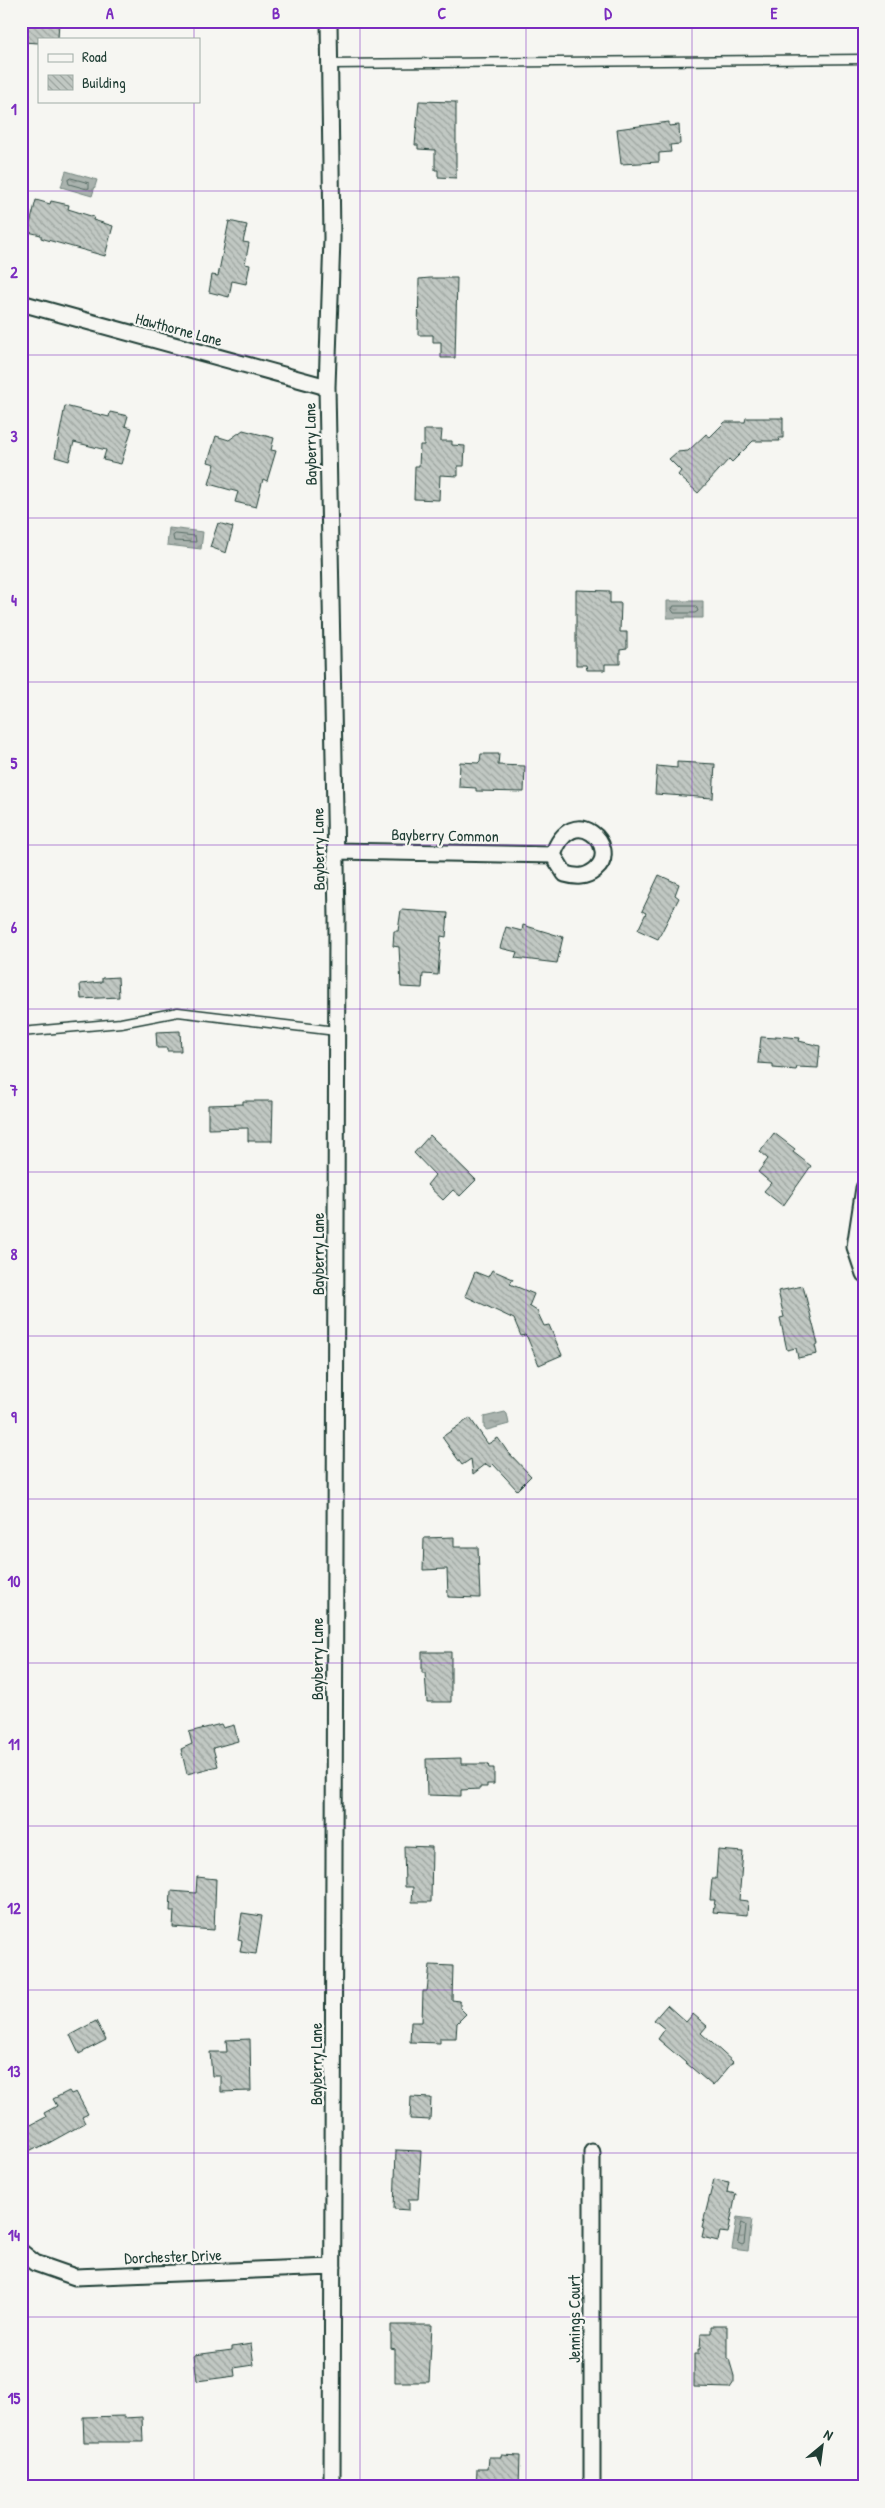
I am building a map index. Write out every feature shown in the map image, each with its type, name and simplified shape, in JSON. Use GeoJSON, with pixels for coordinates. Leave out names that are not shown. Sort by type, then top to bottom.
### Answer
{"type":"FeatureCollection","features":[{"type":"Feature","properties":{"kind":"street","name":"Bayberry Lane"},"geometry":{"type":"LineString","coordinates":[[330,21],[332,238],[327,387],[336,851],[332,2487]]}},
{"type":"Feature","properties":{"kind":"street","name":"Hawthorne Lane"},"geometry":{"type":"LineString","coordinates":[[21,304],[327,387]]}},
{"type":"Feature","properties":{"kind":"street","name":"Bayberry Common"},"geometry":{"type":"LineString","coordinates":[[336,851],[553,854]]}},
{"type":"Feature","properties":{"kind":"street"},"geometry":{"type":"LineString","coordinates":[[864,1188],[855,1247],[864,1274]]}},
{"type":"Feature","properties":{"kind":"street","name":"Jennings Court"},"geometry":{"type":"LineString","coordinates":[[592,2152],[592,2487]]}},
{"type":"Feature","properties":{"kind":"street","name":"Dorchester Drive"},"geometry":{"type":"LineString","coordinates":[[21,2252],[35,2263],[75,2278],[332,2267]]}},
{"type":"Feature","properties":{"kind":"lane"},"geometry":{"type":"LineString","coordinates":[[330,64],[864,59]]}},
{"type":"Feature","properties":{"kind":"lane"},"geometry":{"type":"LineString","coordinates":[[21,1032],[121,1023],[178,1012],[336,1032]]}},
{"type":"Feature","properties":{"kind":"water"},"geometry":{"type":"Polygon","coordinates":[[[66,171],[97,180],[92,196],[61,187],[66,171]]]}},
{"type":"Feature","properties":{"kind":"water"},"geometry":{"type":"Polygon","coordinates":[[[169,528],[203,532],[201,549],[167,545],[169,528]]]}},
{"type":"Feature","properties":{"kind":"water"},"geometry":{"type":"Polygon","coordinates":[[[667,601],[703,601],[703,618],[667,618],[667,601]]]}},
{"type":"Feature","properties":{"kind":"water"},"geometry":{"type":"Polygon","coordinates":[[[505,1412],[509,1424],[487,1430],[484,1428],[484,1417],[505,1412]]]}},
{"type":"Feature","properties":{"kind":"water"},"geometry":{"type":"Polygon","coordinates":[[[737,2217],[752,2219],[748,2251],[732,2249],[737,2217]]]}},
{"type":"Feature","properties":{"kind":"building"},"geometry":{"type":"Polygon","coordinates":[[[21,21],[59,21],[58,38],[38,38],[38,43],[21,42],[21,21]]]}},
{"type":"Feature","properties":{"kind":"building"},"geometry":{"type":"Polygon","coordinates":[[[419,101],[456,102],[456,178],[438,177],[438,170],[435,170],[435,150],[418,149],[418,145],[415,145],[419,101]]]}},
{"type":"Feature","properties":{"kind":"building"},"geometry":{"type":"Polygon","coordinates":[[[669,122],[669,126],[679,125],[680,144],[670,145],[671,152],[659,153],[659,162],[621,164],[617,129],[669,122]]]}},
{"type":"Feature","properties":{"kind":"building"},"geometry":{"type":"Polygon","coordinates":[[[36,200],[50,204],[51,201],[69,205],[68,209],[94,217],[93,220],[113,226],[105,256],[44,239],[41,238],[41,235],[28,232],[36,200]]]}},
{"type":"Feature","properties":{"kind":"building"},"geometry":{"type":"Polygon","coordinates":[[[229,221],[247,225],[243,242],[249,243],[245,264],[250,265],[246,284],[232,281],[229,297],[209,292],[212,275],[218,276],[229,221]]]}},
{"type":"Feature","properties":{"kind":"building"},"geometry":{"type":"Polygon","coordinates":[[[457,278],[455,358],[441,358],[441,342],[433,342],[433,335],[418,335],[419,279],[457,278]]]}},
{"type":"Feature","properties":{"kind":"building"},"geometry":{"type":"Polygon","coordinates":[[[65,406],[109,417],[110,412],[128,416],[125,426],[132,428],[121,464],[103,460],[106,450],[74,442],[69,461],[55,457],[65,406]]]}},
{"type":"Feature","properties":{"kind":"building"},"geometry":{"type":"Polygon","coordinates":[[[746,418],[783,418],[783,438],[779,438],[780,441],[753,441],[732,462],[729,459],[698,493],[678,475],[681,471],[669,459],[677,452],[688,451],[706,434],[710,437],[725,422],[745,422],[746,418]]]}},
{"type":"Feature","properties":{"kind":"building"},"geometry":{"type":"Polygon","coordinates":[[[243,430],[274,438],[271,450],[276,451],[267,481],[263,479],[256,507],[235,502],[238,492],[209,484],[215,464],[208,462],[216,436],[229,440],[243,430]]]}},
{"type":"Feature","properties":{"kind":"building"},"geometry":{"type":"Polygon","coordinates":[[[424,430],[442,430],[441,441],[452,441],[452,445],[465,446],[464,466],[458,466],[458,476],[440,475],[439,500],[414,499],[415,466],[419,466],[420,445],[424,445],[424,430]]]}},
{"type":"Feature","properties":{"kind":"building"},"geometry":{"type":"Polygon","coordinates":[[[218,523],[233,527],[226,553],[210,547],[218,523]]]}},
{"type":"Feature","properties":{"kind":"building"},"geometry":{"type":"Polygon","coordinates":[[[576,590],[610,591],[610,603],[621,603],[620,632],[627,632],[627,649],[620,650],[620,664],[605,664],[605,670],[587,670],[586,665],[576,665],[576,590]]]}},
{"type":"Feature","properties":{"kind":"building"},"geometry":{"type":"Polygon","coordinates":[[[481,754],[499,754],[498,765],[525,766],[524,792],[476,791],[476,788],[459,787],[460,762],[478,763],[481,754]]]}},
{"type":"Feature","properties":{"kind":"building"},"geometry":{"type":"Polygon","coordinates":[[[677,762],[715,764],[713,798],[655,794],[657,766],[677,768],[677,762]]]}},
{"type":"Feature","properties":{"kind":"building"},"geometry":{"type":"Polygon","coordinates":[[[659,875],[679,884],[675,895],[679,898],[658,939],[638,930],[646,913],[642,911],[659,875]]]}},
{"type":"Feature","properties":{"kind":"building"},"geometry":{"type":"Polygon","coordinates":[[[401,910],[448,913],[446,937],[441,936],[438,975],[423,974],[422,988],[401,987],[399,947],[393,946],[394,931],[398,931],[401,910]]]}},
{"type":"Feature","properties":{"kind":"building"},"geometry":{"type":"Polygon","coordinates":[[[523,925],[563,937],[557,963],[515,958],[517,952],[500,948],[506,927],[522,931],[523,925]]]}},
{"type":"Feature","properties":{"kind":"building"},"geometry":{"type":"Polygon","coordinates":[[[118,977],[119,997],[81,999],[80,984],[102,982],[102,978],[118,977]]]}},
{"type":"Feature","properties":{"kind":"building"},"geometry":{"type":"Polygon","coordinates":[[[180,1031],[181,1051],[167,1051],[167,1048],[157,1048],[156,1032],[180,1031]]]}},
{"type":"Feature","properties":{"kind":"building"},"geometry":{"type":"Polygon","coordinates":[[[776,1036],[800,1038],[799,1041],[820,1046],[818,1068],[797,1067],[796,1070],[773,1068],[773,1064],[758,1063],[761,1037],[776,1038],[776,1036]]]}},
{"type":"Feature","properties":{"kind":"building"},"geometry":{"type":"Polygon","coordinates":[[[243,1101],[273,1101],[272,1141],[248,1141],[248,1128],[208,1129],[208,1105],[243,1104],[243,1101]]]}},
{"type":"Feature","properties":{"kind":"building"},"geometry":{"type":"Polygon","coordinates":[[[774,1133],[795,1149],[793,1152],[811,1166],[783,1206],[764,1191],[771,1183],[758,1172],[768,1159],[760,1152],[774,1133]]]}},
{"type":"Feature","properties":{"kind":"building"},"geometry":{"type":"Polygon","coordinates":[[[430,1135],[476,1180],[460,1196],[453,1190],[443,1200],[427,1185],[435,1175],[414,1153],[430,1135]]]}},
{"type":"Feature","properties":{"kind":"building"},"geometry":{"type":"Polygon","coordinates":[[[492,1270],[513,1279],[510,1284],[534,1294],[529,1306],[537,1311],[544,1326],[549,1325],[562,1355],[539,1365],[527,1337],[525,1335],[521,1336],[514,1319],[465,1296],[475,1272],[488,1277],[492,1270]]]}},
{"type":"Feature","properties":{"kind":"building"},"geometry":{"type":"Polygon","coordinates":[[[803,1286],[818,1344],[815,1345],[817,1354],[798,1358],[796,1348],[787,1350],[780,1318],[784,1317],[778,1291],[803,1286]]]}},
{"type":"Feature","properties":{"kind":"building"},"geometry":{"type":"Polygon","coordinates":[[[470,1418],[488,1444],[498,1438],[507,1451],[531,1476],[517,1490],[493,1464],[490,1467],[486,1464],[473,1474],[471,1459],[462,1465],[442,1437],[470,1418]]]}},
{"type":"Feature","properties":{"kind":"building"},"geometry":{"type":"Polygon","coordinates":[[[454,1537],[454,1547],[478,1547],[480,1598],[448,1597],[447,1569],[423,1570],[424,1538],[454,1537]]]}},
{"type":"Feature","properties":{"kind":"building"},"geometry":{"type":"Polygon","coordinates":[[[422,1652],[451,1652],[451,1702],[427,1702],[425,1673],[422,1673],[422,1652]]]}},
{"type":"Feature","properties":{"kind":"building"},"geometry":{"type":"Polygon","coordinates":[[[221,1724],[223,1728],[234,1725],[238,1741],[213,1748],[218,1766],[187,1774],[181,1749],[192,1744],[189,1732],[221,1724]]]}},
{"type":"Feature","properties":{"kind":"building"},"geometry":{"type":"Polygon","coordinates":[[[461,1758],[461,1764],[488,1764],[489,1768],[494,1768],[494,1784],[487,1784],[487,1787],[480,1787],[480,1789],[461,1790],[461,1796],[427,1795],[426,1759],[461,1758]]]}},
{"type":"Feature","properties":{"kind":"building"},"geometry":{"type":"Polygon","coordinates":[[[404,1846],[432,1847],[431,1902],[412,1902],[413,1887],[405,1887],[404,1846]]]}},
{"type":"Feature","properties":{"kind":"building"},"geometry":{"type":"Polygon","coordinates":[[[718,1850],[743,1852],[739,1900],[748,1901],[747,1915],[713,1912],[715,1900],[710,1900],[712,1879],[716,1879],[718,1850]]]}},
{"type":"Feature","properties":{"kind":"building"},"geometry":{"type":"Polygon","coordinates":[[[197,1877],[216,1879],[214,1930],[173,1927],[174,1911],[170,1911],[171,1891],[196,1893],[197,1877]]]}},
{"type":"Feature","properties":{"kind":"building"},"geometry":{"type":"Polygon","coordinates":[[[242,1913],[262,1916],[256,1954],[240,1952],[242,1941],[238,1940],[242,1913]]]}},
{"type":"Feature","properties":{"kind":"building"},"geometry":{"type":"Polygon","coordinates":[[[430,1965],[453,1966],[452,2000],[460,2001],[460,2008],[466,2014],[457,2023],[456,2038],[440,2038],[440,2043],[410,2042],[411,2022],[422,2022],[423,1991],[427,1991],[430,1965]]]}},
{"type":"Feature","properties":{"kind":"building"},"geometry":{"type":"Polygon","coordinates":[[[667,2005],[686,2022],[693,2014],[707,2026],[701,2033],[733,2062],[713,2086],[658,2039],[665,2029],[654,2020],[667,2005]]]}},
{"type":"Feature","properties":{"kind":"building"},"geometry":{"type":"Polygon","coordinates":[[[96,2021],[106,2040],[79,2054],[70,2035],[96,2021]]]}},
{"type":"Feature","properties":{"kind":"building"},"geometry":{"type":"Polygon","coordinates":[[[250,2039],[251,2091],[221,2092],[221,2076],[212,2076],[210,2052],[227,2052],[226,2040],[250,2039]]]}},
{"type":"Feature","properties":{"kind":"building"},"geometry":{"type":"Polygon","coordinates":[[[69,2091],[71,2094],[76,2092],[88,2114],[82,2117],[85,2123],[38,2149],[37,2147],[27,2152],[21,2141],[30,2134],[27,2127],[46,2117],[44,2113],[57,2106],[53,2099],[69,2091]]]}},
{"type":"Feature","properties":{"kind":"building"},"geometry":{"type":"Polygon","coordinates":[[[411,2097],[431,2098],[430,2120],[410,2119],[411,2097]]]}},
{"type":"Feature","properties":{"kind":"building"},"geometry":{"type":"Polygon","coordinates":[[[396,2150],[421,2151],[418,2199],[409,2199],[409,2210],[394,2209],[396,2150]]]}},
{"type":"Feature","properties":{"kind":"building"},"geometry":{"type":"Polygon","coordinates":[[[714,2179],[729,2182],[727,2192],[736,2194],[728,2233],[720,2232],[718,2241],[702,2237],[704,2228],[702,2227],[714,2179]]]}},
{"type":"Feature","properties":{"kind":"building"},"geometry":{"type":"Polygon","coordinates":[[[391,2325],[432,2325],[429,2382],[395,2382],[395,2349],[391,2348],[391,2325]]]}},
{"type":"Feature","properties":{"kind":"building"},"geometry":{"type":"Polygon","coordinates":[[[711,2326],[727,2326],[727,2359],[729,2359],[734,2376],[734,2382],[730,2388],[694,2387],[694,2354],[698,2354],[698,2349],[700,2349],[701,2333],[711,2333],[711,2326]]]}},
{"type":"Feature","properties":{"kind":"building"},"geometry":{"type":"Polygon","coordinates":[[[251,2344],[254,2365],[234,2368],[235,2376],[197,2381],[194,2355],[232,2350],[232,2347],[251,2344]]]}},
{"type":"Feature","properties":{"kind":"building"},"geometry":{"type":"Polygon","coordinates":[[[124,2416],[124,2418],[142,2417],[143,2442],[84,2442],[83,2417],[124,2416]]]}},
{"type":"Feature","properties":{"kind":"building"},"geometry":{"type":"Polygon","coordinates":[[[501,2455],[520,2456],[519,2487],[476,2487],[477,2469],[488,2469],[489,2457],[501,2457],[501,2455]]]}}]}
